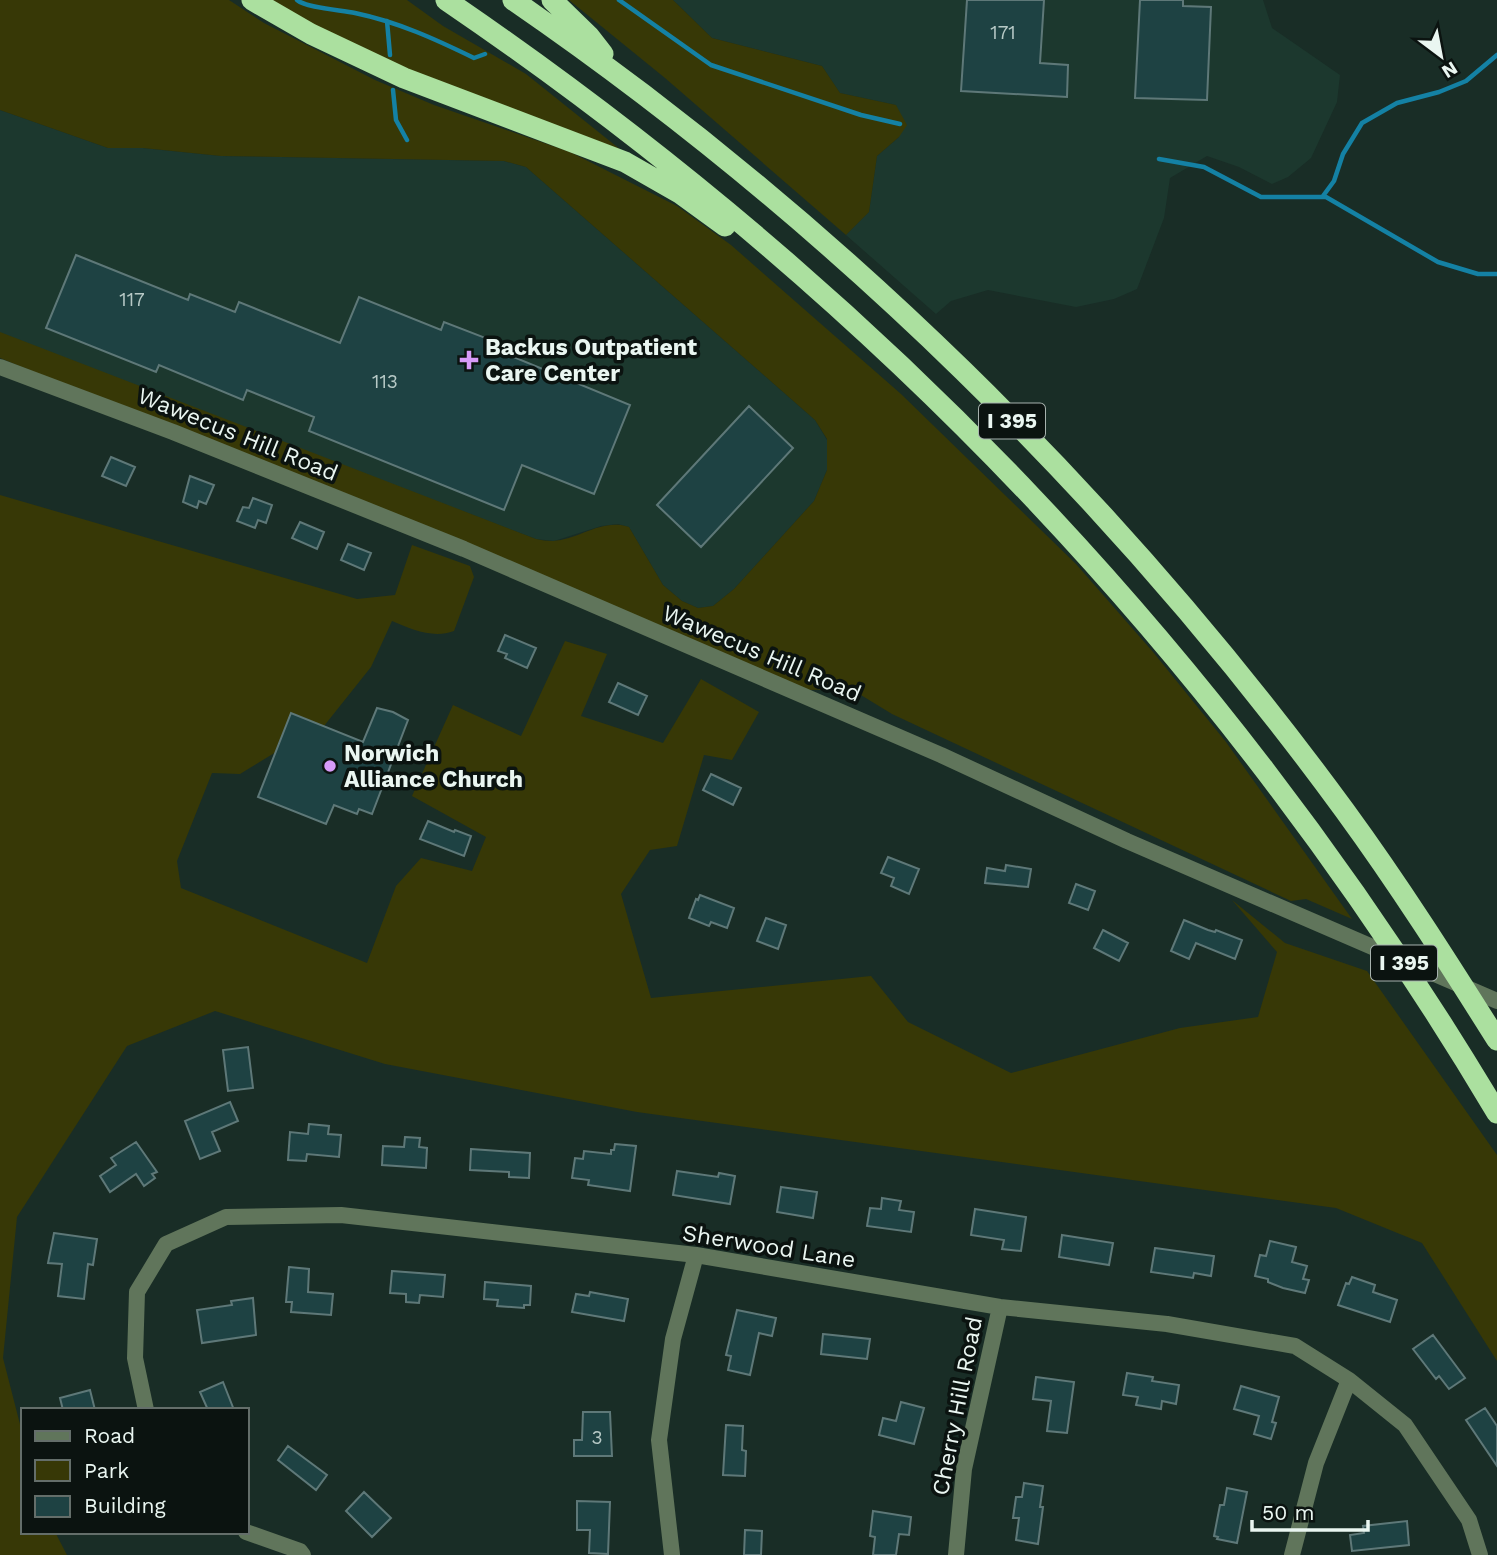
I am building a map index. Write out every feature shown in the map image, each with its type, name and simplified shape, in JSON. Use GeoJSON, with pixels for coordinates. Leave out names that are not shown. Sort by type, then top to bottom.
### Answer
{"type":"FeatureCollection","features":[{"type":"Feature","properties":{"kind":"highway"},"geometry":{"type":"LineString","coordinates":[[252,0],[297,27],[378,66],[625,162],[681,194],[759,249],[791,265]]}},
{"type":"Feature","properties":{"kind":"highway","name":"I 395"},"geometry":{"type":"LineString","coordinates":[[446,0],[631,133],[791,265],[892,355],[1070,536],[1174,653],[1268,772],[1346,878],[1418,985],[1497,1113]]}},
{"type":"Feature","properties":{"kind":"highway","name":"I 395"},"geometry":{"type":"LineString","coordinates":[[513,0],[616,74],[744,175],[870,283],[989,398],[1111,524],[1206,634],[1326,786],[1397,886],[1497,1040]]}},
{"type":"Feature","properties":{"kind":"highway"},"geometry":{"type":"LineString","coordinates":[[552,0],[593,41],[616,74]]}},
{"type":"Feature","properties":{"kind":"street","name":"Wawecus Hill Road"},"geometry":{"type":"LineString","coordinates":[[0,367],[173,432],[464,549],[941,755],[1127,841],[1497,1001]]}},
{"type":"Feature","properties":{"kind":"street","name":"Sherwood Lane"},"geometry":{"type":"LineString","coordinates":[[146,1408],[135,1358],[136,1292],[166,1244],[226,1217],[341,1215],[696,1255],[1000,1307],[1167,1324],[1295,1346],[1349,1380],[1405,1425],[1469,1520],[1480,1555]]}},
{"type":"Feature","properties":{"kind":"street"},"geometry":{"type":"LineString","coordinates":[[672,1555],[659,1440],[674,1339],[696,1255]]}},
{"type":"Feature","properties":{"kind":"street","name":"Cherry Hill Road"},"geometry":{"type":"LineString","coordinates":[[956,1555],[964,1469],[1000,1307]]}},
{"type":"Feature","properties":{"kind":"street"},"geometry":{"type":"LineString","coordinates":[[1292,1555],[1316,1463],[1349,1380]]}},
{"type":"Feature","properties":{"kind":"street"},"geometry":{"type":"LineString","coordinates":[[248,1533],[303,1555]]}},
{"type":"Feature","properties":{"kind":"shaded area"},"geometry":{"type":"Polygon","coordinates":[[[673,0],[1263,0],[1272,28],[1340,75],[1337,102],[1311,158],[1288,177],[1272,184],[1239,167],[1207,156],[1170,178],[1164,218],[1137,289],[1114,299],[1076,307],[988,290],[951,301],[936,314],[846,235],[869,212],[877,156],[899,137],[896,105],[840,93],[822,66],[712,38],[673,0]]]}},
{"type":"Feature","properties":{"kind":"shaded area"},"geometry":{"type":"Polygon","coordinates":[[[0,110],[108,148],[143,148],[221,156],[504,161],[526,167],[815,420],[827,440],[827,470],[814,501],[734,589],[713,606],[698,608],[682,601],[663,585],[629,527],[618,524],[601,526],[554,541],[536,539],[0,336],[0,110]]]}},
{"type":"Feature","properties":{"kind":"green space"},"geometry":{"type":"Polygon","coordinates":[[[0,0],[229,0],[264,23],[375,80],[434,105],[570,152],[677,206],[731,245],[901,394],[1076,564],[1153,652],[1226,742],[1352,919],[1306,899],[1291,901],[892,714],[851,689],[807,690],[0,358],[0,332],[536,539],[563,540],[609,525],[629,527],[663,585],[682,601],[698,608],[713,606],[734,589],[814,501],[827,470],[827,439],[815,420],[526,167],[504,161],[221,156],[143,148],[108,148],[0,110],[0,0]]]}},
{"type":"Feature","properties":{"kind":"green space"},"geometry":{"type":"Polygon","coordinates":[[[269,0],[407,0],[443,26],[526,74],[621,150],[387,61],[295,17],[269,0]]]}},
{"type":"Feature","properties":{"kind":"green space"},"geometry":{"type":"Polygon","coordinates":[[[569,0],[673,0],[712,38],[822,66],[840,93],[896,105],[907,125],[899,137],[877,156],[869,212],[846,235],[665,78],[569,0]]]}},
{"type":"Feature","properties":{"kind":"green space"},"geometry":{"type":"Polygon","coordinates":[[[0,495],[357,599],[395,595],[412,545],[470,566],[474,577],[454,631],[430,633],[392,621],[371,667],[324,726],[292,713],[276,752],[240,774],[212,773],[177,861],[181,888],[367,963],[396,886],[421,858],[472,871],[486,837],[412,796],[453,705],[521,736],[565,641],[607,654],[581,716],[663,743],[701,679],[759,712],[732,760],[704,755],[677,846],[650,850],[621,894],[651,998],[871,976],[908,1022],[1011,1073],[1180,1028],[1258,1017],[1277,952],[1232,900],[1285,943],[1367,971],[1497,1155],[1497,1361],[1422,1243],[1336,1208],[637,1112],[385,1064],[215,1011],[127,1046],[17,1217],[3,1358],[21,1428],[21,1534],[56,1534],[67,1555],[0,1555],[0,495]]]}},
{"type":"Feature","properties":{"kind":"building"},"geometry":{"type":"Polygon","coordinates":[[[967,0],[1044,0],[1040,63],[1068,65],[1067,97],[961,91],[967,0]]]}},
{"type":"Feature","properties":{"kind":"building"},"geometry":{"type":"Polygon","coordinates":[[[1140,0],[1183,0],[1183,6],[1211,7],[1207,100],[1135,98],[1140,0]]]}},
{"type":"Feature","properties":{"kind":"building"},"geometry":{"type":"Polygon","coordinates":[[[76,255],[188,300],[190,294],[235,312],[239,302],[340,343],[359,297],[441,330],[444,322],[514,349],[511,356],[630,405],[594,494],[522,465],[504,510],[309,431],[314,417],[247,390],[243,400],[159,365],[156,372],[46,328],[76,255]]]}},
{"type":"Feature","properties":{"kind":"building"},"geometry":{"type":"Polygon","coordinates":[[[749,406],[793,448],[701,547],[657,505],[749,406]]]}},
{"type":"Feature","properties":{"kind":"building"},"geometry":{"type":"Polygon","coordinates":[[[111,457],[135,467],[126,486],[102,476],[111,457]]]}},
{"type":"Feature","properties":{"kind":"building"},"geometry":{"type":"Polygon","coordinates":[[[190,476],[214,485],[206,504],[199,501],[197,508],[183,502],[190,476]]]}},
{"type":"Feature","properties":{"kind":"building"},"geometry":{"type":"Polygon","coordinates":[[[253,498],[272,505],[266,523],[258,520],[255,528],[237,521],[243,507],[249,508],[253,498]]]}},
{"type":"Feature","properties":{"kind":"building"},"geometry":{"type":"Polygon","coordinates":[[[300,522],[324,532],[317,549],[292,538],[300,522]]]}},
{"type":"Feature","properties":{"kind":"building"},"geometry":{"type":"Polygon","coordinates":[[[348,544],[371,553],[364,570],[341,560],[348,544]]]}},
{"type":"Feature","properties":{"kind":"building"},"geometry":{"type":"Polygon","coordinates":[[[505,635],[536,648],[527,668],[505,658],[507,654],[498,651],[505,635]]]}},
{"type":"Feature","properties":{"kind":"building"},"geometry":{"type":"Polygon","coordinates":[[[618,683],[647,696],[638,715],[609,702],[618,683]]]}},
{"type":"Feature","properties":{"kind":"building","name":"Norwich Alliance Church"},"geometry":{"type":"Polygon","coordinates":[[[377,708],[408,720],[372,814],[359,809],[357,814],[334,805],[326,824],[258,797],[291,713],[363,742],[377,708]]]}},
{"type":"Feature","properties":{"kind":"building"},"geometry":{"type":"Polygon","coordinates":[[[711,774],[741,788],[733,805],[703,790],[711,774]]]}},
{"type":"Feature","properties":{"kind":"building"},"geometry":{"type":"Polygon","coordinates":[[[428,821],[471,836],[464,856],[420,839],[428,821]]]}},
{"type":"Feature","properties":{"kind":"building"},"geometry":{"type":"Polygon","coordinates":[[[888,857],[919,869],[909,894],[891,886],[894,878],[881,873],[888,857]]]}},
{"type":"Feature","properties":{"kind":"building"},"geometry":{"type":"Polygon","coordinates":[[[1006,865],[1031,869],[1028,887],[985,883],[987,868],[1005,871],[1006,865]]]}},
{"type":"Feature","properties":{"kind":"building"},"geometry":{"type":"Polygon","coordinates":[[[1076,884],[1095,891],[1088,910],[1069,903],[1076,884]]]}},
{"type":"Feature","properties":{"kind":"building"},"geometry":{"type":"Polygon","coordinates":[[[700,895],[734,908],[727,928],[711,922],[709,926],[689,918],[700,895]]]}},
{"type":"Feature","properties":{"kind":"building"},"geometry":{"type":"Polygon","coordinates":[[[766,918],[786,925],[778,949],[757,941],[766,918]]]}},
{"type":"Feature","properties":{"kind":"building"},"geometry":{"type":"Polygon","coordinates":[[[1184,920],[1242,940],[1235,959],[1196,943],[1189,959],[1171,951],[1184,920]]]}},
{"type":"Feature","properties":{"kind":"building"},"geometry":{"type":"Polygon","coordinates":[[[1103,930],[1128,943],[1119,961],[1094,948],[1103,930]]]}},
{"type":"Feature","properties":{"kind":"building"},"geometry":{"type":"Polygon","coordinates":[[[248,1047],[253,1088],[228,1091],[223,1050],[248,1047]]]}},
{"type":"Feature","properties":{"kind":"building"},"geometry":{"type":"Polygon","coordinates":[[[230,1102],[238,1121],[212,1132],[220,1151],[200,1159],[185,1121],[230,1102]]]}},
{"type":"Feature","properties":{"kind":"building"},"geometry":{"type":"Polygon","coordinates":[[[309,1124],[329,1126],[328,1134],[341,1135],[339,1157],[307,1154],[306,1161],[288,1160],[290,1132],[308,1134],[309,1124]]]}},
{"type":"Feature","properties":{"kind":"building"},"geometry":{"type":"Polygon","coordinates":[[[405,1137],[420,1138],[419,1147],[427,1148],[426,1168],[382,1165],[383,1146],[404,1147],[405,1137]]]}},
{"type":"Feature","properties":{"kind":"building"},"geometry":{"type":"Polygon","coordinates":[[[136,1142],[157,1172],[152,1174],[155,1178],[144,1186],[136,1174],[110,1192],[100,1176],[116,1165],[111,1158],[136,1142]]]}},
{"type":"Feature","properties":{"kind":"building"},"geometry":{"type":"Polygon","coordinates":[[[615,1144],[636,1146],[630,1191],[588,1185],[589,1180],[572,1178],[575,1158],[583,1159],[584,1151],[611,1154],[615,1144]]]}},
{"type":"Feature","properties":{"kind":"building"},"geometry":{"type":"Polygon","coordinates":[[[471,1149],[530,1153],[529,1178],[509,1177],[509,1172],[470,1170],[471,1149]]]}},
{"type":"Feature","properties":{"kind":"building"},"geometry":{"type":"Polygon","coordinates":[[[677,1171],[718,1177],[719,1173],[735,1176],[730,1204],[673,1195],[677,1171]]]}},
{"type":"Feature","properties":{"kind":"building"},"geometry":{"type":"Polygon","coordinates":[[[781,1187],[817,1192],[813,1218],[777,1212],[781,1187]]]}},
{"type":"Feature","properties":{"kind":"building"},"geometry":{"type":"Polygon","coordinates":[[[882,1198],[901,1201],[899,1210],[914,1212],[911,1232],[867,1226],[870,1208],[881,1209],[882,1198]]]}},
{"type":"Feature","properties":{"kind":"building"},"geometry":{"type":"Polygon","coordinates":[[[975,1209],[1026,1217],[1021,1251],[1002,1249],[1004,1240],[971,1235],[975,1209]]]}},
{"type":"Feature","properties":{"kind":"building"},"geometry":{"type":"Polygon","coordinates":[[[54,1233],[97,1239],[93,1265],[88,1264],[84,1299],[58,1296],[62,1264],[48,1263],[54,1233]]]}},
{"type":"Feature","properties":{"kind":"building"},"geometry":{"type":"Polygon","coordinates":[[[1062,1235],[1113,1243],[1109,1265],[1059,1257],[1062,1235]]]}},
{"type":"Feature","properties":{"kind":"building"},"geometry":{"type":"Polygon","coordinates":[[[1270,1241],[1296,1247],[1292,1262],[1307,1266],[1303,1279],[1309,1280],[1305,1293],[1283,1288],[1268,1282],[1268,1279],[1255,1276],[1260,1255],[1266,1256],[1270,1241]]]}},
{"type":"Feature","properties":{"kind":"building"},"geometry":{"type":"Polygon","coordinates":[[[1155,1248],[1214,1256],[1211,1276],[1194,1273],[1193,1278],[1151,1272],[1155,1248]]]}},
{"type":"Feature","properties":{"kind":"building"},"geometry":{"type":"Polygon","coordinates":[[[289,1267],[309,1269],[308,1292],[333,1294],[331,1315],[291,1312],[292,1302],[286,1302],[289,1267]]]}},
{"type":"Feature","properties":{"kind":"building"},"geometry":{"type":"Polygon","coordinates":[[[392,1271],[445,1275],[443,1297],[420,1295],[419,1303],[406,1302],[406,1294],[390,1293],[392,1271]]]}},
{"type":"Feature","properties":{"kind":"building"},"geometry":{"type":"Polygon","coordinates":[[[1352,1277],[1375,1285],[1373,1292],[1397,1300],[1390,1322],[1338,1305],[1346,1283],[1349,1284],[1352,1277]]]}},
{"type":"Feature","properties":{"kind":"building"},"geometry":{"type":"Polygon","coordinates":[[[485,1282],[531,1286],[530,1305],[524,1305],[524,1308],[497,1306],[498,1300],[484,1299],[485,1282]]]}},
{"type":"Feature","properties":{"kind":"building"},"geometry":{"type":"Polygon","coordinates":[[[590,1292],[628,1299],[624,1321],[572,1312],[576,1294],[589,1296],[590,1292]]]}},
{"type":"Feature","properties":{"kind":"building"},"geometry":{"type":"Polygon","coordinates":[[[253,1298],[256,1335],[202,1343],[197,1310],[232,1305],[231,1301],[253,1298]]]}},
{"type":"Feature","properties":{"kind":"building"},"geometry":{"type":"Polygon","coordinates":[[[737,1310],[776,1318],[772,1336],[759,1333],[750,1375],[728,1370],[731,1356],[726,1355],[737,1310]]]}},
{"type":"Feature","properties":{"kind":"building"},"geometry":{"type":"Polygon","coordinates":[[[823,1334],[870,1339],[867,1359],[821,1354],[823,1334]]]}},
{"type":"Feature","properties":{"kind":"building"},"geometry":{"type":"Polygon","coordinates":[[[1433,1335],[1465,1378],[1449,1389],[1439,1376],[1436,1379],[1413,1349],[1433,1335]]]}},
{"type":"Feature","properties":{"kind":"building"},"geometry":{"type":"Polygon","coordinates":[[[1127,1373],[1153,1377],[1152,1381],[1179,1385],[1176,1404],[1162,1401],[1161,1409],[1136,1405],[1138,1397],[1123,1395],[1127,1373]]]}},
{"type":"Feature","properties":{"kind":"building"},"geometry":{"type":"Polygon","coordinates":[[[1036,1377],[1074,1382],[1067,1433],[1047,1431],[1051,1401],[1033,1399],[1036,1377]]]}},
{"type":"Feature","properties":{"kind":"building"},"geometry":{"type":"Polygon","coordinates":[[[223,1382],[233,1408],[207,1408],[200,1392],[223,1382]]]}},
{"type":"Feature","properties":{"kind":"building"},"geometry":{"type":"Polygon","coordinates":[[[1241,1386],[1279,1397],[1272,1422],[1276,1423],[1271,1439],[1254,1434],[1259,1416],[1234,1409],[1241,1386]]]}},
{"type":"Feature","properties":{"kind":"building"},"geometry":{"type":"Polygon","coordinates":[[[90,1390],[94,1408],[62,1408],[60,1398],[90,1390]]]}},
{"type":"Feature","properties":{"kind":"building"},"geometry":{"type":"Polygon","coordinates":[[[901,1402],[924,1408],[914,1444],[879,1435],[883,1418],[896,1421],[901,1402]]]}},
{"type":"Feature","properties":{"kind":"building"},"geometry":{"type":"Polygon","coordinates":[[[1485,1408],[1497,1426],[1497,1466],[1466,1420],[1485,1408]]]}},
{"type":"Feature","properties":{"kind":"building"},"geometry":{"type":"Polygon","coordinates":[[[583,1412],[610,1412],[612,1456],[574,1456],[574,1440],[582,1440],[583,1412]]]}},
{"type":"Feature","properties":{"kind":"building"},"geometry":{"type":"Polygon","coordinates":[[[726,1425],[743,1426],[745,1476],[723,1475],[726,1425]]]}},
{"type":"Feature","properties":{"kind":"building"},"geometry":{"type":"Polygon","coordinates":[[[288,1446],[327,1475],[316,1490],[278,1460],[288,1446]]]}},
{"type":"Feature","properties":{"kind":"building"},"geometry":{"type":"Polygon","coordinates":[[[1024,1483],[1043,1486],[1038,1544],[1016,1540],[1019,1518],[1013,1518],[1016,1497],[1022,1497],[1024,1483]]]}},
{"type":"Feature","properties":{"kind":"building"},"geometry":{"type":"Polygon","coordinates":[[[1227,1488],[1247,1492],[1237,1543],[1214,1536],[1220,1505],[1224,1505],[1227,1488]]]}},
{"type":"Feature","properties":{"kind":"building"},"geometry":{"type":"Polygon","coordinates":[[[364,1492],[391,1518],[372,1537],[346,1511],[364,1492]]]}},
{"type":"Feature","properties":{"kind":"building"},"geometry":{"type":"Polygon","coordinates":[[[577,1501],[610,1502],[608,1554],[589,1553],[590,1530],[577,1530],[577,1501]]]}},
{"type":"Feature","properties":{"kind":"building"},"geometry":{"type":"Polygon","coordinates":[[[873,1511],[911,1517],[909,1535],[899,1534],[896,1555],[873,1555],[875,1537],[870,1536],[873,1511]]]}},
{"type":"Feature","properties":{"kind":"building"},"geometry":{"type":"Polygon","coordinates":[[[1407,1521],[1409,1545],[1352,1551],[1350,1535],[1364,1533],[1363,1526],[1407,1521]]]}},
{"type":"Feature","properties":{"kind":"building"},"geometry":{"type":"Polygon","coordinates":[[[745,1530],[762,1531],[761,1555],[744,1555],[745,1530]]]}},
{"type":"Feature","properties":{"kind":"waterway"},"geometry":{"type":"LineString","coordinates":[[297,0],[316,7],[386,21],[474,58],[485,54]]}},
{"type":"Feature","properties":{"kind":"waterway"},"geometry":{"type":"LineString","coordinates":[[619,0],[711,65],[861,115],[900,124]]}},
{"type":"Feature","properties":{"kind":"waterway"},"geometry":{"type":"LineString","coordinates":[[387,21],[390,55]]}},
{"type":"Feature","properties":{"kind":"waterway"},"geometry":{"type":"LineString","coordinates":[[1323,196],[1334,181],[1343,154],[1362,123],[1397,103],[1439,92],[1466,81],[1497,55]]}},
{"type":"Feature","properties":{"kind":"waterway"},"geometry":{"type":"LineString","coordinates":[[393,90],[396,120],[407,140]]}},
{"type":"Feature","properties":{"kind":"waterway"},"geometry":{"type":"LineString","coordinates":[[1159,159],[1204,167],[1261,197],[1326,197],[1438,262],[1478,274],[1497,274]]}},
{"type":"Feature","properties":{"kind":"place","name":"Backus Outpatient Care Center"},"geometry":{"type":"Point","coordinates":[469,360]}},
{"type":"Feature","properties":{"kind":"place","name":"Norwich Alliance Church"},"geometry":{"type":"Point","coordinates":[330,766]}}]}
